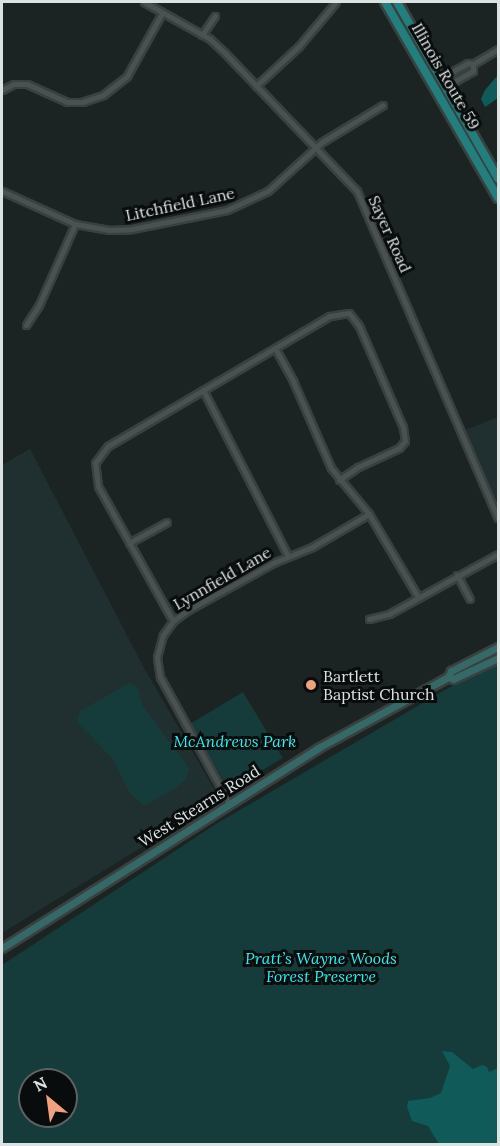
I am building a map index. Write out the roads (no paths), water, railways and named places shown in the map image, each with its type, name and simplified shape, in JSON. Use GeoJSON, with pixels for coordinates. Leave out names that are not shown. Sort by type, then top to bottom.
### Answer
{"type":"FeatureCollection","features":[{"type":"Feature","properties":{"kind":"main road","name":"Illinois Route 59"},"geometry":{"type":"LineString","coordinates":[[385,2],[498,198]]}},
{"type":"Feature","properties":{"kind":"main road","name":"Illinois Route 59"},"geometry":{"type":"LineString","coordinates":[[397,2],[498,178]]}},
{"type":"Feature","properties":{"kind":"main road","name":"West Stearns Road"},"geometry":{"type":"LineString","coordinates":[[2,948],[318,748],[448,677],[451,670],[498,647]]}},
{"type":"Feature","properties":{"kind":"main road","name":"West Stearns Road"},"geometry":{"type":"LineString","coordinates":[[448,677],[453,679],[498,658]]}},
{"type":"Feature","properties":{"kind":"street","name":"Sayer Road"},"geometry":{"type":"LineString","coordinates":[[144,2],[202,35],[224,52],[357,192],[498,518]]}},
{"type":"Feature","properties":{"kind":"street"},"geometry":{"type":"LineString","coordinates":[[256,86],[298,46],[336,2]]}},
{"type":"Feature","properties":{"kind":"street"},"geometry":{"type":"LineString","coordinates":[[2,90],[14,84],[27,84],[67,102],[82,102],[103,95],[129,72],[162,13]]}},
{"type":"Feature","properties":{"kind":"street"},"geometry":{"type":"LineString","coordinates":[[202,35],[215,16]]}},
{"type":"Feature","properties":{"kind":"street"},"geometry":{"type":"LineString","coordinates":[[443,82],[468,63],[473,64],[498,49]]}},
{"type":"Feature","properties":{"kind":"street"},"geometry":{"type":"LineString","coordinates":[[443,82],[473,71],[473,64]]}},
{"type":"Feature","properties":{"kind":"street","name":"Litchfield Lane"},"geometry":{"type":"LineString","coordinates":[[2,191],[75,224],[109,230],[132,229],[235,208],[268,191],[315,148],[383,105]]}},
{"type":"Feature","properties":{"kind":"street"},"geometry":{"type":"LineString","coordinates":[[26,325],[39,305],[75,224]]}},
{"type":"Feature","properties":{"kind":"street"},"geometry":{"type":"LineString","coordinates":[[173,621],[98,486],[95,464],[112,443],[330,316],[349,313],[359,326],[403,427],[405,441],[399,447],[358,467],[339,480]]}},
{"type":"Feature","properties":{"kind":"street"},"geometry":{"type":"LineString","coordinates":[[275,348],[339,480],[369,514],[418,597]]}},
{"type":"Feature","properties":{"kind":"street"},"geometry":{"type":"LineString","coordinates":[[203,390],[246,479],[288,556]]}},
{"type":"Feature","properties":{"kind":"street","name":"Lynnfield Lane"},"geometry":{"type":"LineString","coordinates":[[230,803],[159,672],[159,645],[173,621],[288,556],[312,547],[369,514]]}},
{"type":"Feature","properties":{"kind":"street"},"geometry":{"type":"LineString","coordinates":[[129,543],[167,522]]}},
{"type":"Feature","properties":{"kind":"street"},"geometry":{"type":"LineString","coordinates":[[369,619],[389,614],[498,554]]}},
{"type":"Feature","properties":{"kind":"street"},"geometry":{"type":"LineString","coordinates":[[457,575],[470,599]]}},
{"type":"Feature","properties":{"kind":"place","name":"Bartlett Baptist Church"},"geometry":{"type":"Point","coordinates":[311,685]}},
{"type":"Feature","properties":{"kind":"park label","name":"McAndrews Park"},"geometry":{"type":"Point","coordinates":[235,741]}},
{"type":"Feature","properties":{"kind":"park label","name":"Pratt’s Wayne Woods Forest Preserve"},"geometry":{"type":"Point","coordinates":[321,967]}}]}
